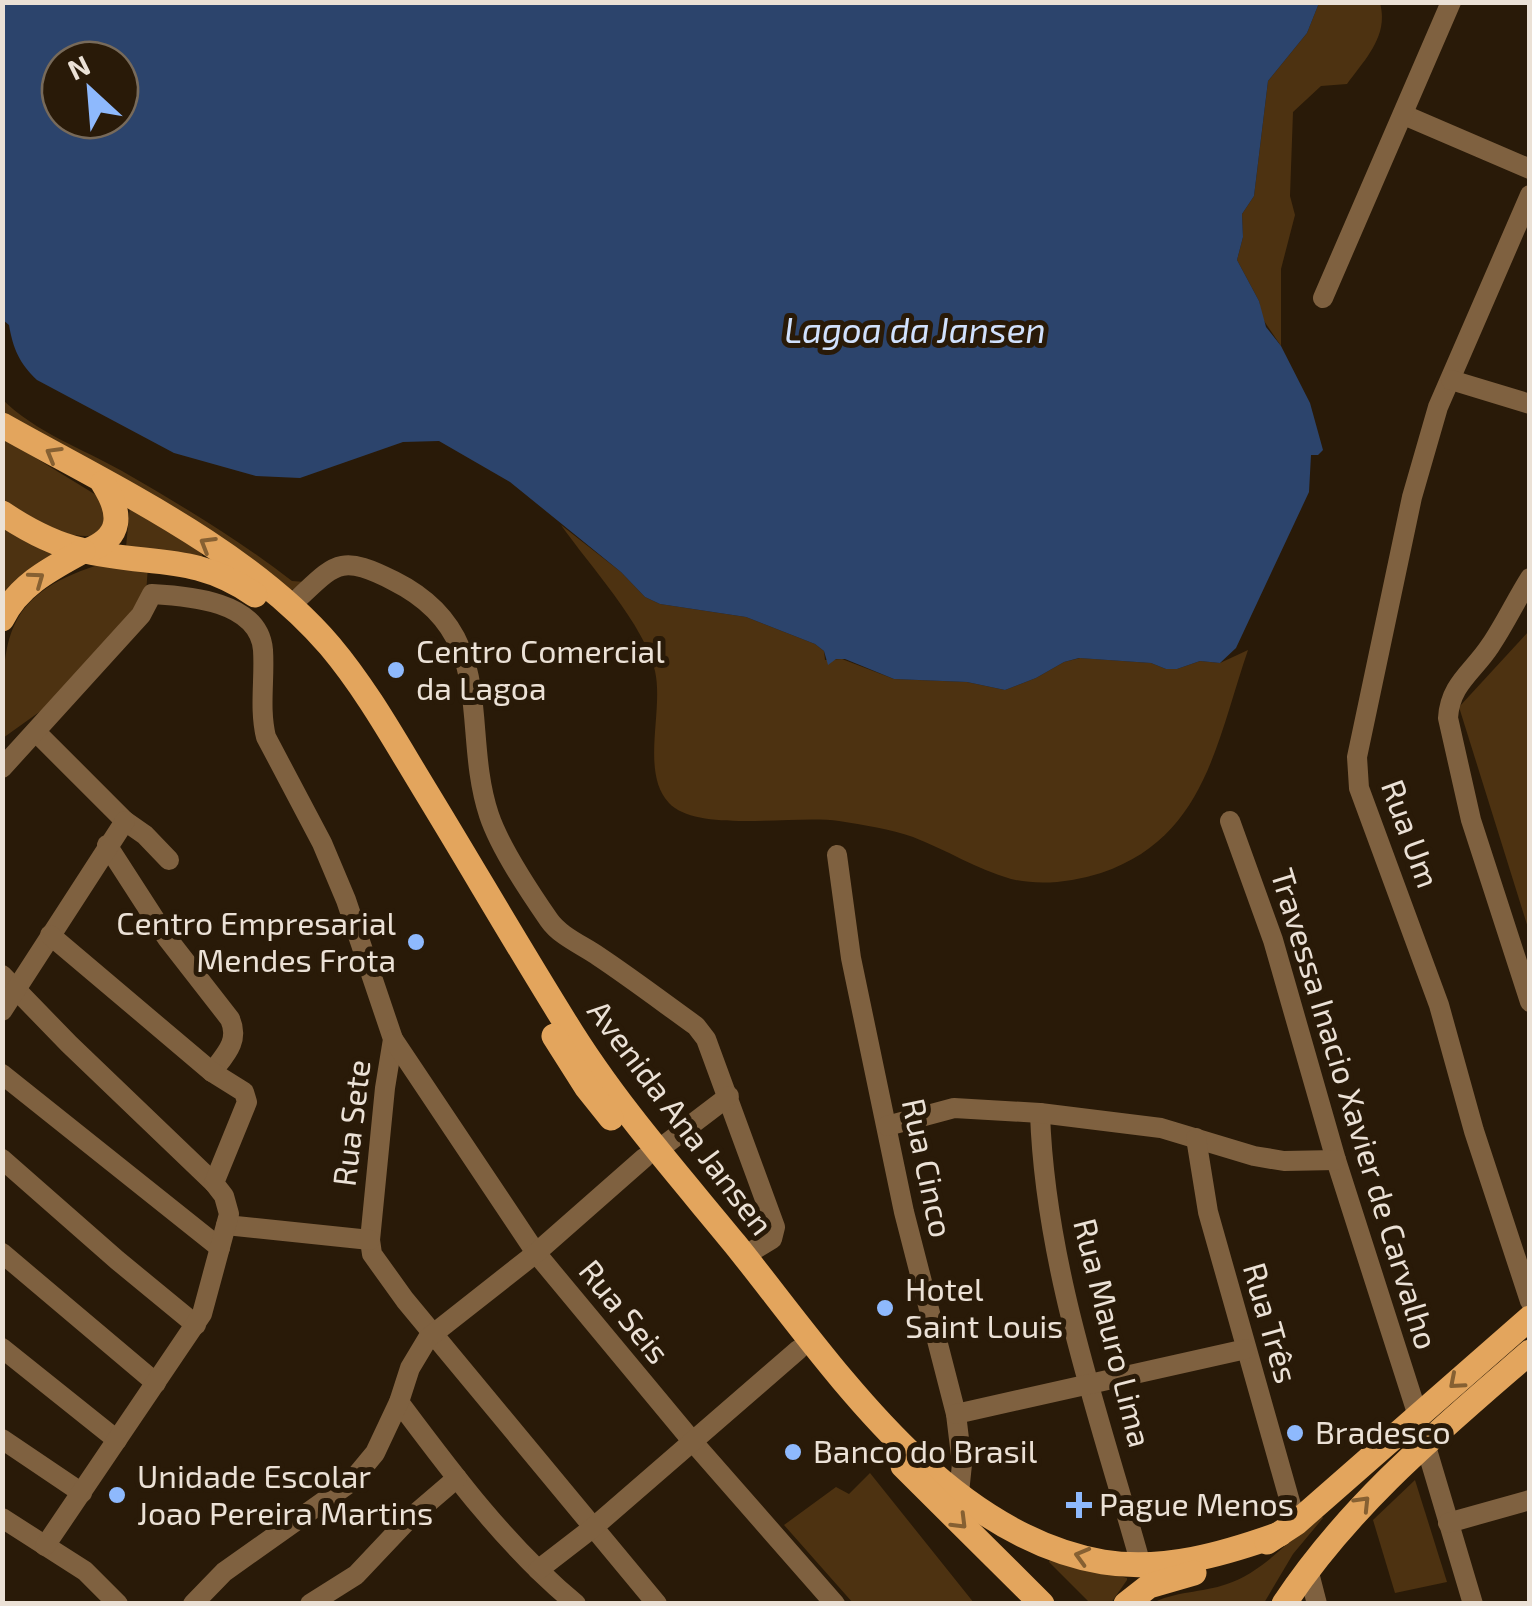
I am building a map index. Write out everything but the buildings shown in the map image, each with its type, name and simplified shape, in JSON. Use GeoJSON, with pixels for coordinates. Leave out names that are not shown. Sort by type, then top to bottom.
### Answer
{"type":"FeatureCollection","features":[{"type":"Feature","properties":{"kind":"main road","name":"Avenida Ana Jansen"},"geometry":{"type":"LineString","coordinates":[[2,425],[226,555],[291,605],[350,670],[651,1154],[798,1350],[874,1438],[1042,1604]]}},
{"type":"Feature","properties":{"kind":"main road"},"geometry":{"type":"LineString","coordinates":[[2,619],[27,586],[106,541],[116,524],[115,505],[103,482]]}},
{"type":"Feature","properties":{"kind":"main road","name":"Avenida Ana Jansen"},"geometry":{"type":"LineString","coordinates":[[2,513],[33,531],[85,551],[187,563],[222,574],[253,594],[311,649],[372,734],[573,1067],[744,1256],[859,1399],[928,1468],[959,1493],[990,1515],[1059,1549],[1106,1562],[1141,1565],[1195,1558],[1288,1529]]}},
{"type":"Feature","properties":{"kind":"main road"},"geometry":{"type":"LineString","coordinates":[[1126,1604],[1149,1586],[1221,1566],[1288,1529],[1530,1318]]}},
{"type":"Feature","properties":{"kind":"main road"},"geometry":{"type":"LineString","coordinates":[[1286,1604],[1308,1569],[1357,1509],[1425,1443],[1530,1352]]}},
{"type":"Feature","properties":{"kind":"street"},"geometry":{"type":"LineString","coordinates":[[1322,298],[1450,2]]}},
{"type":"Feature","properties":{"kind":"street"},"geometry":{"type":"LineString","coordinates":[[1404,115],[1530,169]]}},
{"type":"Feature","properties":{"kind":"street","name":"Rua Um"},"geometry":{"type":"LineString","coordinates":[[1530,195],[1438,408],[1412,496],[1360,741],[1357,775],[1440,1005],[1474,1131],[1530,1301]]}},
{"type":"Feature","properties":{"kind":"street"},"geometry":{"type":"LineString","coordinates":[[1451,380],[1530,404]]}},
{"type":"Feature","properties":{"kind":"street"},"geometry":{"type":"LineString","coordinates":[[291,605],[322,577],[352,563],[411,590],[448,627],[468,671],[490,818],[534,896],[555,928],[696,1026],[706,1039],[776,1233],[744,1256]]}},
{"type":"Feature","properties":{"kind":"street"},"geometry":{"type":"LineString","coordinates":[[1530,578],[1493,642],[1455,687],[1448,718],[1471,820],[1530,1002]]}},
{"type":"Feature","properties":{"kind":"street","name":"Rua Sete"},"geometry":{"type":"LineString","coordinates":[[36,732],[141,615],[152,594],[214,601],[248,622],[258,635],[262,643],[262,722],[266,737],[328,858],[393,1039],[384,1088],[370,1240]]}},
{"type":"Feature","properties":{"kind":"street"},"geometry":{"type":"LineString","coordinates":[[2,768],[36,732],[169,860]]}},
{"type":"Feature","properties":{"kind":"street"},"geometry":{"type":"LineString","coordinates":[[2,1011],[9,982],[50,935],[125,821]]}},
{"type":"Feature","properties":{"kind":"street","name":"Travessa Inacio Xavier de Carvalho"},"geometry":{"type":"LineString","coordinates":[[1230,821],[1273,940],[1336,1160],[1418,1416]]}},
{"type":"Feature","properties":{"kind":"street"},"geometry":{"type":"LineString","coordinates":[[107,845],[167,938],[225,1009],[234,1028],[234,1040],[212,1072]]}},
{"type":"Feature","properties":{"kind":"street","name":"Rua Cinco"},"geometry":{"type":"LineString","coordinates":[[837,855],[851,958],[904,1212],[956,1414],[962,1464],[959,1493]]}},
{"type":"Feature","properties":{"kind":"street"},"geometry":{"type":"LineString","coordinates":[[50,935],[212,1072],[246,1094],[248,1102],[214,1183]]}},
{"type":"Feature","properties":{"kind":"street"},"geometry":{"type":"LineString","coordinates":[[9,982],[214,1183],[229,1210],[208,1297],[196,1325],[44,1546]]}},
{"type":"Feature","properties":{"kind":"street","name":"Rua Seis"},"geometry":{"type":"LineString","coordinates":[[393,1039],[536,1252],[693,1442],[835,1604]]}},
{"type":"Feature","properties":{"kind":"street"},"geometry":{"type":"LineString","coordinates":[[2,1074],[220,1248]]}},
{"type":"Feature","properties":{"kind":"street"},"geometry":{"type":"LineString","coordinates":[[193,1604],[224,1572],[351,1482],[374,1453],[399,1402],[416,1354],[434,1333],[651,1154],[729,1096]]}},
{"type":"Feature","properties":{"kind":"street"},"geometry":{"type":"LineString","coordinates":[[888,1126],[954,1108],[1040,1114],[1138,1124],[1284,1161],[1336,1160]]}},
{"type":"Feature","properties":{"kind":"street","name":"Rua Mauro Lima"},"geometry":{"type":"LineString","coordinates":[[1040,1114],[1046,1188],[1061,1272],[1141,1565]]}},
{"type":"Feature","properties":{"kind":"street","name":"Rua Três"},"geometry":{"type":"LineString","coordinates":[[1196,1138],[1208,1212],[1246,1349],[1288,1529]]}},
{"type":"Feature","properties":{"kind":"street"},"geometry":{"type":"LineString","coordinates":[[2,1159],[196,1325]]}},
{"type":"Feature","properties":{"kind":"street"},"geometry":{"type":"LineString","coordinates":[[226,1225],[370,1240],[376,1261],[657,1604]]}},
{"type":"Feature","properties":{"kind":"street"},"geometry":{"type":"LineString","coordinates":[[2,1252],[156,1383]]}},
{"type":"Feature","properties":{"kind":"street"},"geometry":{"type":"LineString","coordinates":[[2,1348],[117,1440]]}},
{"type":"Feature","properties":{"kind":"street"},"geometry":{"type":"LineString","coordinates":[[956,1414],[1246,1349]]}},
{"type":"Feature","properties":{"kind":"street"},"geometry":{"type":"LineString","coordinates":[[538,1570],[595,1526],[798,1350]]}},
{"type":"Feature","properties":{"kind":"street"},"geometry":{"type":"LineString","coordinates":[[399,1402],[457,1478],[538,1570],[576,1604]]}},
{"type":"Feature","properties":{"kind":"street"},"geometry":{"type":"LineString","coordinates":[[2,1438],[82,1493]]}},
{"type":"Feature","properties":{"kind":"street"},"geometry":{"type":"LineString","coordinates":[[1425,1443],[1473,1604]]}},
{"type":"Feature","properties":{"kind":"street"},"geometry":{"type":"LineString","coordinates":[[310,1604],[356,1575],[408,1520],[457,1478]]}},
{"type":"Feature","properties":{"kind":"street"},"geometry":{"type":"LineString","coordinates":[[1448,1523],[1530,1500]]}},
{"type":"Feature","properties":{"kind":"street"},"geometry":{"type":"LineString","coordinates":[[2,1518],[84,1571],[118,1604]]}},
{"type":"Feature","properties":{"kind":"street"},"geometry":{"type":"LineString","coordinates":[[1308,1569],[1317,1604]]}},
{"type":"Feature","properties":{"kind":"shaded area"},"geometry":{"type":"Polygon","coordinates":[[[1319,3],[1380,3],[1381,26],[1374,46],[1347,84],[1321,86],[1293,112],[1290,196],[1295,215],[1281,269],[1281,346],[1262,318],[1259,301],[1237,260],[1243,237],[1242,214],[1254,196],[1268,81],[1307,33],[1319,3]]]}},
{"type":"Feature","properties":{"kind":"shaded area"},"geometry":{"type":"Polygon","coordinates":[[[2,399],[44,430],[209,523],[292,581],[305,582],[290,591],[3,415],[2,399]]]}},
{"type":"Feature","properties":{"kind":"shaded area"},"geometry":{"type":"Polygon","coordinates":[[[3,438],[101,498],[108,513],[97,535],[60,532],[3,503],[3,438]]]}},
{"type":"Feature","properties":{"kind":"shaded area"},"geometry":{"type":"Polygon","coordinates":[[[130,506],[199,545],[203,558],[126,547],[130,506]]]}},
{"type":"Feature","properties":{"kind":"shaded area"},"geometry":{"type":"Polygon","coordinates":[[[3,523],[65,553],[3,602],[3,523]]]}},
{"type":"Feature","properties":{"kind":"shaded area"},"geometry":{"type":"Polygon","coordinates":[[[561,525],[621,572],[645,597],[660,604],[746,617],[815,644],[824,651],[825,660],[842,659],[894,679],[967,682],[1005,690],[1080,658],[1151,663],[1177,669],[1200,661],[1220,663],[1248,650],[1202,783],[1185,812],[1163,836],[1136,857],[1101,873],[1056,882],[1022,881],[886,829],[821,819],[702,818],[669,803],[656,775],[657,687],[649,653],[615,596],[561,525]]]}},
{"type":"Feature","properties":{"kind":"shaded area"},"geometry":{"type":"Polygon","coordinates":[[[98,565],[148,566],[146,594],[63,695],[3,738],[4,675],[13,628],[25,608],[42,592],[66,577],[98,565]]]}},
{"type":"Feature","properties":{"kind":"shaded area"},"geometry":{"type":"Polygon","coordinates":[[[1529,631],[1529,931],[1459,707],[1529,631]]]}},
{"type":"Feature","properties":{"kind":"shaded area"},"geometry":{"type":"Polygon","coordinates":[[[870,1473],[974,1603],[853,1603],[784,1525],[836,1487],[849,1494],[870,1473]]]}},
{"type":"Feature","properties":{"kind":"shaded area"},"geometry":{"type":"Polygon","coordinates":[[[1415,1480],[1447,1582],[1395,1593],[1373,1520],[1415,1480]]]}},
{"type":"Feature","properties":{"kind":"shaded area"},"geometry":{"type":"Polygon","coordinates":[[[1319,1513],[1323,1518],[1293,1554],[1264,1603],[1151,1604],[1218,1587],[1253,1572],[1319,1513]]]}},
{"type":"Feature","properties":{"kind":"shaded area"},"geometry":{"type":"Polygon","coordinates":[[[1051,1558],[1127,1580],[1111,1603],[1090,1603],[1049,1562],[1051,1558]]]}},
{"type":"Feature","properties":{"kind":"water","name":"Lagoa da Jansen"},"geometry":{"type":"Polygon","coordinates":[[[3,2],[1319,3],[1307,33],[1268,81],[1254,196],[1242,214],[1243,237],[1237,260],[1259,301],[1266,327],[1281,346],[1310,403],[1323,450],[1311,455],[1309,492],[1236,648],[1220,663],[1200,661],[1166,669],[1151,663],[1079,658],[1005,690],[967,682],[894,679],[845,659],[828,665],[824,651],[815,644],[746,617],[660,604],[645,597],[621,572],[510,482],[439,441],[403,442],[300,478],[256,476],[174,453],[37,380],[15,349],[9,325],[3,320],[3,2]]]}},
{"type":"Feature","properties":{"kind":"place","name":"Centro Comercial da Lagoa"},"geometry":{"type":"Point","coordinates":[396,670]}},
{"type":"Feature","properties":{"kind":"place","name":"Centro Empresarial Mendes Frota"},"geometry":{"type":"Point","coordinates":[416,942]}},
{"type":"Feature","properties":{"kind":"place","name":"Hotel Saint Louis"},"geometry":{"type":"Point","coordinates":[885,1308]}},
{"type":"Feature","properties":{"kind":"place","name":"Bradesco"},"geometry":{"type":"Point","coordinates":[1295,1433]}},
{"type":"Feature","properties":{"kind":"place","name":"Banco do Brasil"},"geometry":{"type":"Point","coordinates":[793,1452]}},
{"type":"Feature","properties":{"kind":"place","name":"Unidade Escolar Joao Pereira Martins"},"geometry":{"type":"Point","coordinates":[117,1495]}},
{"type":"Feature","properties":{"kind":"place","name":"Pague Menos"},"geometry":{"type":"Point","coordinates":[1079,1505]}}]}
